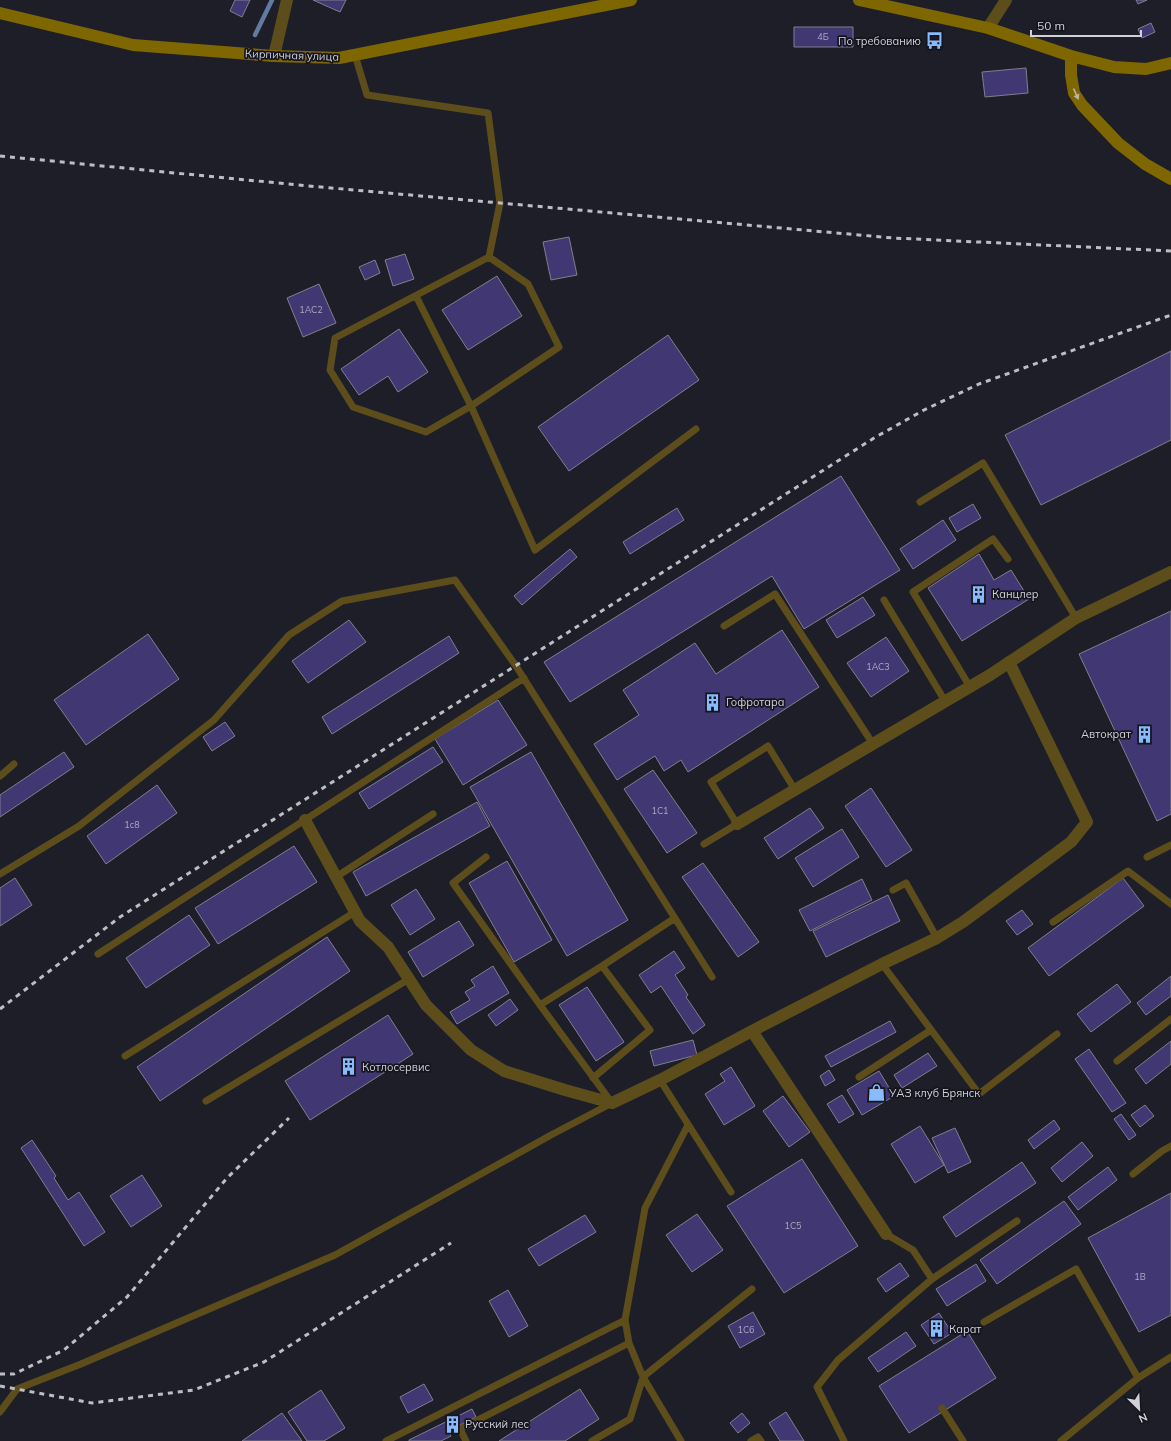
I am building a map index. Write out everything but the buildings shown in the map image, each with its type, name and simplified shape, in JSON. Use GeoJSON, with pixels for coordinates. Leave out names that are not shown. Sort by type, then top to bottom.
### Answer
{"type":"FeatureCollection","features":[{"type":"Feature","properties":{"kind":"street"},"geometry":{"type":"LineString","coordinates":[[274,56],[287,0]]}},
{"type":"Feature","properties":{"kind":"street","name":"Кирпичная улица"},"geometry":{"type":"LineString","coordinates":[[0,13],[133,45],[274,56],[339,58],[632,0]]}},
{"type":"Feature","properties":{"kind":"street"},"geometry":{"type":"LineString","coordinates":[[858,0],[883,2],[988,28],[1071,56],[1114,67],[1146,69],[1171,63]]}},
{"type":"Feature","properties":{"kind":"street"},"geometry":{"type":"LineString","coordinates":[[988,28],[1006,0]]}},
{"type":"Feature","properties":{"kind":"street"},"geometry":{"type":"LineString","coordinates":[[1071,56],[1071,75],[1074,93],[1082,105],[1118,143],[1145,164],[1171,179]]}},
{"type":"Feature","properties":{"kind":"street"},"geometry":{"type":"LineString","coordinates":[[737,824],[970,686],[1076,618],[1171,572]]}},
{"type":"Feature","properties":{"kind":"street"},"geometry":{"type":"LineString","coordinates":[[305,820],[360,922],[388,947],[426,1005],[471,1050],[504,1071],[612,1103],[660,1080],[882,964],[937,938],[963,922],[1071,842],[1088,822],[1009,662]]}},
{"type":"Feature","properties":{"kind":"street"},"geometry":{"type":"LineString","coordinates":[[752,1031],[886,1234]]}},
{"type":"Feature","properties":{"kind":"lane"},"geometry":{"type":"LineString","coordinates":[[355,55],[367,95],[488,113],[500,204],[489,257]]}},
{"type":"Feature","properties":{"kind":"lane"},"geometry":{"type":"LineString","coordinates":[[489,257],[528,284],[559,347],[470,406],[426,432],[352,406],[330,370],[335,338],[489,257]]}},
{"type":"Feature","properties":{"kind":"lane"},"geometry":{"type":"LineString","coordinates":[[416,296],[470,406],[535,550],[696,429]]}},
{"type":"Feature","properties":{"kind":"lane"},"geometry":{"type":"LineString","coordinates":[[920,502],[983,463],[1076,618]]}},
{"type":"Feature","properties":{"kind":"lane"},"geometry":{"type":"LineString","coordinates":[[970,686],[913,592],[993,539],[1008,560]]}},
{"type":"Feature","properties":{"kind":"lane"},"geometry":{"type":"LineString","coordinates":[[0,874],[79,826],[214,720],[289,635],[342,601],[455,580],[524,678],[712,977]]}},
{"type":"Feature","properties":{"kind":"lane"},"geometry":{"type":"LineString","coordinates":[[724,626],[775,594],[873,744]]}},
{"type":"Feature","properties":{"kind":"lane"},"geometry":{"type":"LineString","coordinates":[[884,600],[945,701]]}},
{"type":"Feature","properties":{"kind":"lane"},"geometry":{"type":"LineString","coordinates":[[98,954],[524,678]]}},
{"type":"Feature","properties":{"kind":"lane"},"geometry":{"type":"LineString","coordinates":[[704,844],[737,824],[711,782],[768,746],[795,790]]}},
{"type":"Feature","properties":{"kind":"lane"},"geometry":{"type":"LineString","coordinates":[[0,776],[14,764]]}},
{"type":"Feature","properties":{"kind":"lane"},"geometry":{"type":"LineString","coordinates":[[336,877],[433,814]]}},
{"type":"Feature","properties":{"kind":"lane"},"geometry":{"type":"LineString","coordinates":[[1146,857],[1171,845]]}},
{"type":"Feature","properties":{"kind":"lane"},"geometry":{"type":"LineString","coordinates":[[0,1412],[17,1390],[335,1255],[612,1103],[453,883],[486,857]]}},
{"type":"Feature","properties":{"kind":"lane"},"geometry":{"type":"LineString","coordinates":[[1053,922],[1128,871],[1171,904]]}},
{"type":"Feature","properties":{"kind":"lane"},"geometry":{"type":"LineString","coordinates":[[893,890],[906,883],[937,938]]}},
{"type":"Feature","properties":{"kind":"lane"},"geometry":{"type":"LineString","coordinates":[[125,1056],[355,912]]}},
{"type":"Feature","properties":{"kind":"lane"},"geometry":{"type":"LineString","coordinates":[[540,1005],[675,918]]}},
{"type":"Feature","properties":{"kind":"lane"},"geometry":{"type":"LineString","coordinates":[[882,964],[979,1094],[1057,1034]]}},
{"type":"Feature","properties":{"kind":"lane"},"geometry":{"type":"LineString","coordinates":[[593,1078],[650,1030],[602,966]]}},
{"type":"Feature","properties":{"kind":"lane"},"geometry":{"type":"LineString","coordinates":[[206,1101],[409,979]]}},
{"type":"Feature","properties":{"kind":"lane"},"geometry":{"type":"LineString","coordinates":[[1117,1061],[1171,1019]]}},
{"type":"Feature","properties":{"kind":"lane"},"geometry":{"type":"LineString","coordinates":[[859,1077],[931,1030]]}},
{"type":"Feature","properties":{"kind":"lane"},"geometry":{"type":"LineString","coordinates":[[660,1080],[731,1192]]}},
{"type":"Feature","properties":{"kind":"lane"},"geometry":{"type":"LineString","coordinates":[[681,1441],[642,1377],[629,1343],[625,1320],[645,1208],[688,1125]]}},
{"type":"Feature","properties":{"kind":"lane"},"geometry":{"type":"LineString","coordinates":[[1133,1174],[1162,1151],[1171,1146]]}},
{"type":"Feature","properties":{"kind":"lane"},"geometry":{"type":"LineString","coordinates":[[844,1441],[817,1387],[838,1360],[932,1279],[1017,1221]]}},
{"type":"Feature","properties":{"kind":"lane"},"geometry":{"type":"LineString","coordinates":[[886,1234],[913,1250],[932,1279]]}},
{"type":"Feature","properties":{"kind":"lane"},"geometry":{"type":"LineString","coordinates":[[984,1322],[1076,1269],[1138,1378]]}},
{"type":"Feature","properties":{"kind":"lane"},"geometry":{"type":"LineString","coordinates":[[592,1441],[630,1419],[642,1377],[752,1289]]}},
{"type":"Feature","properties":{"kind":"lane"},"geometry":{"type":"LineString","coordinates":[[386,1441],[625,1320]]}},
{"type":"Feature","properties":{"kind":"lane"},"geometry":{"type":"LineString","coordinates":[[466,1441],[460,1429],[629,1343]]}},
{"type":"Feature","properties":{"kind":"lane"},"geometry":{"type":"LineString","coordinates":[[1061,1441],[1138,1378],[1171,1357]]}},
{"type":"Feature","properties":{"kind":"lane"},"geometry":{"type":"LineString","coordinates":[[942,1408],[963,1441]]}},
{"type":"Feature","properties":{"kind":"lane"},"geometry":{"type":"LineString","coordinates":[[751,1441],[758,1436],[761,1441]]}},
{"type":"Feature","properties":{"kind":"waterway"},"geometry":{"type":"LineString","coordinates":[[255,35],[272,0]]}},
{"type":"Feature","properties":{"kind":"railway"},"geometry":{"type":"LineString","coordinates":[[0,156],[309,186],[893,238],[1171,251]]}},
{"type":"Feature","properties":{"kind":"railway"},"geometry":{"type":"LineString","coordinates":[[0,1009],[120,917],[874,438],[924,410],[979,384],[1171,315]]}},
{"type":"Feature","properties":{"kind":"railway"},"geometry":{"type":"LineString","coordinates":[[0,1374],[14,1374],[64,1350],[127,1297],[227,1178],[289,1118]]}},
{"type":"Feature","properties":{"kind":"railway"},"geometry":{"type":"LineString","coordinates":[[0,1386],[92,1403],[194,1390],[264,1362],[451,1243]]}},
{"type":"Feature","properties":{"kind":"place","name":"По требованию"},"geometry":{"type":"Point","coordinates":[934,41]}},
{"type":"Feature","properties":{"kind":"place","name":"Канцлер"},"geometry":{"type":"Point","coordinates":[979,594]}},
{"type":"Feature","properties":{"kind":"place","name":"Гофротара"},"geometry":{"type":"Point","coordinates":[713,702]}},
{"type":"Feature","properties":{"kind":"place","name":"Автократ"},"geometry":{"type":"Point","coordinates":[1144,734]}},
{"type":"Feature","properties":{"kind":"place","name":"Котлосервис"},"geometry":{"type":"Point","coordinates":[349,1067]}},
{"type":"Feature","properties":{"kind":"place","name":"УАЗ клуб Брянск"},"geometry":{"type":"Point","coordinates":[876,1093]}},
{"type":"Feature","properties":{"kind":"place","name":"Карат"},"geometry":{"type":"Point","coordinates":[936,1329]}},
{"type":"Feature","properties":{"kind":"place","name":"Русский лес"},"geometry":{"type":"Point","coordinates":[452,1424]}}]}
